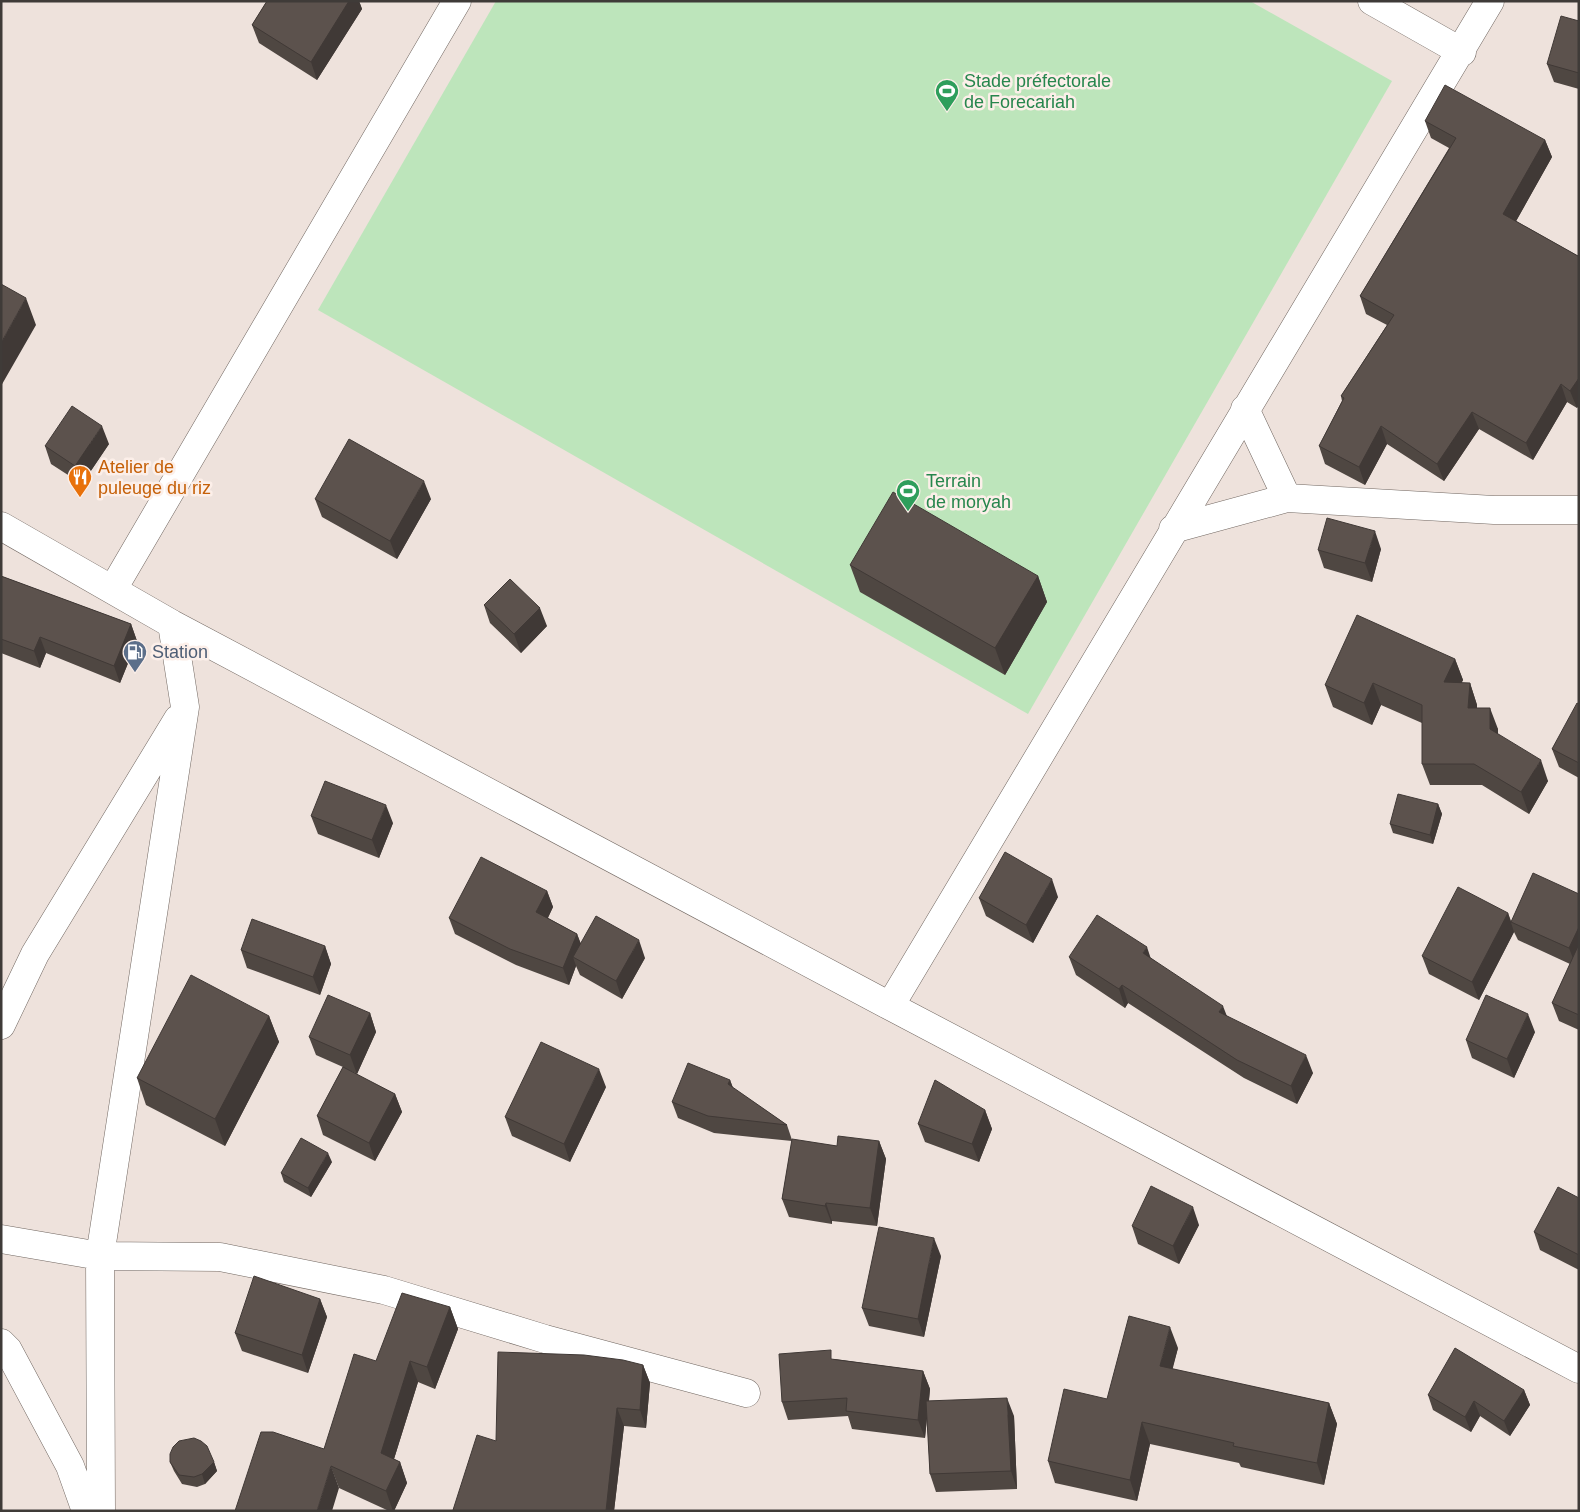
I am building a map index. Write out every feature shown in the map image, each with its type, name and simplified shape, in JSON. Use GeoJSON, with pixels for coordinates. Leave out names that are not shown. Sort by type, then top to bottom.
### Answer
{"type":"FeatureCollection","features":[{"type":"Feature","properties":{"kind":"street"},"geometry":{"type":"LineString","coordinates":[[113,589],[457,1]]}},
{"type":"Feature","properties":{"kind":"street"},"geometry":{"type":"LineString","coordinates":[[1372,1],[1462,52]]}},
{"type":"Feature","properties":{"kind":"street"},"geometry":{"type":"LineString","coordinates":[[890,1006],[1173,529],[1462,52],[1490,1]]}},
{"type":"Feature","properties":{"kind":"street"},"geometry":{"type":"LineString","coordinates":[[1246,409],[1287,498]]}},
{"type":"Feature","properties":{"kind":"street"},"geometry":{"type":"LineString","coordinates":[[1173,529],[1287,498],[1494,510],[1579,510]]}},
{"type":"Feature","properties":{"kind":"street"},"geometry":{"type":"LineString","coordinates":[[1,526],[172,624],[890,1006],[1579,1369]]}},
{"type":"Feature","properties":{"kind":"street"},"geometry":{"type":"LineString","coordinates":[[101,1511],[100,1256],[185,707],[172,624]]}},
{"type":"Feature","properties":{"kind":"street"},"geometry":{"type":"LineString","coordinates":[[1,1024],[34,954],[185,707]]}},
{"type":"Feature","properties":{"kind":"street"},"geometry":{"type":"LineString","coordinates":[[1,1239],[100,1256],[220,1257],[384,1290],[545,1339],[746,1393]]}},
{"type":"Feature","properties":{"kind":"street"},"geometry":{"type":"LineString","coordinates":[[1,1343],[8,1350],[70,1466],[86,1511]]}},
{"type":"Feature","properties":{"kind":"green space","name":"Terrain de moryah"},"geometry":{"type":"Polygon","coordinates":[[[496,1],[1250,1],[1392,81],[1028,714],[318,310],[496,1]]]}},
{"type":"Feature","properties":{"kind":"building"},"geometry":{"type":"Polygon","coordinates":[[[267,1],[349,1],[311,62],[252,25],[267,1]]]}},
{"type":"Feature","properties":{"kind":"building"},"geometry":{"type":"Polygon","coordinates":[[[1561,16],[1579,21],[1579,73],[1547,64],[1561,16]]]}},
{"type":"Feature","properties":{"kind":"building"},"geometry":{"type":"Polygon","coordinates":[[[1445,85],[1545,140],[1503,214],[1578,256],[1579,254],[1579,378],[1570,391],[1561,384],[1526,443],[1472,412],[1437,464],[1381,426],[1359,467],[1319,446],[1344,398],[1341,396],[1394,315],[1360,296],[1456,138],[1425,121],[1445,85]]]}},
{"type":"Feature","properties":{"kind":"building"},"geometry":{"type":"Polygon","coordinates":[[[1,284],[26,298],[1,343],[1,284]]]}},
{"type":"Feature","properties":{"kind":"building"},"geometry":{"type":"Polygon","coordinates":[[[72,406],[102,426],[75,466],[45,446],[72,406]]]}},
{"type":"Feature","properties":{"kind":"building"},"geometry":{"type":"Polygon","coordinates":[[[349,439],[424,481],[390,541],[315,499],[349,439]]]}},
{"type":"Feature","properties":{"kind":"building"},"geometry":{"type":"Polygon","coordinates":[[[893,492],[1038,576],[995,648],[850,565],[893,492]]]}},
{"type":"Feature","properties":{"kind":"building"},"geometry":{"type":"Polygon","coordinates":[[[1327,518],[1375,531],[1365,563],[1318,550],[1327,518]]]}},
{"type":"Feature","properties":{"kind":"building"},"geometry":{"type":"Polygon","coordinates":[[[1,576],[131,624],[114,666],[40,637],[34,651],[1,639],[1,576]]]}},
{"type":"Feature","properties":{"kind":"building"},"geometry":{"type":"Polygon","coordinates":[[[510,579],[540,608],[514,634],[484,605],[510,579]]]}},
{"type":"Feature","properties":{"kind":"building"},"geometry":{"type":"Polygon","coordinates":[[[1357,615],[1455,659],[1444,682],[1470,683],[1468,708],[1490,708],[1490,729],[1541,760],[1521,792],[1474,764],[1422,764],[1422,705],[1373,683],[1364,703],[1325,685],[1357,615]]]}},
{"type":"Feature","properties":{"kind":"building"},"geometry":{"type":"Polygon","coordinates":[[[1577,703],[1579,704],[1579,763],[1552,749],[1577,703]]]}},
{"type":"Feature","properties":{"kind":"building"},"geometry":{"type":"Polygon","coordinates":[[[325,781],[386,805],[372,840],[311,816],[325,781]]]}},
{"type":"Feature","properties":{"kind":"building"},"geometry":{"type":"Polygon","coordinates":[[[1398,794],[1438,804],[1430,835],[1390,824],[1398,794]]]}},
{"type":"Feature","properties":{"kind":"building"},"geometry":{"type":"Polygon","coordinates":[[[1005,852],[1052,879],[1026,925],[979,898],[1005,852]]]}},
{"type":"Feature","properties":{"kind":"building"},"geometry":{"type":"Polygon","coordinates":[[[481,857],[547,891],[536,912],[577,934],[563,968],[510,949],[449,918],[481,857]]]}},
{"type":"Feature","properties":{"kind":"building"},"geometry":{"type":"Polygon","coordinates":[[[1533,873],[1579,894],[1579,927],[1569,948],[1511,922],[1533,873]]]}},
{"type":"Feature","properties":{"kind":"building"},"geometry":{"type":"Polygon","coordinates":[[[1458,887],[1508,913],[1472,982],[1422,956],[1458,887]]]}},
{"type":"Feature","properties":{"kind":"building"},"geometry":{"type":"Polygon","coordinates":[[[1097,915],[1147,947],[1143,953],[1223,1006],[1219,1012],[1306,1055],[1291,1086],[1237,1060],[1122,985],[1119,989],[1069,957],[1097,915]]]}},
{"type":"Feature","properties":{"kind":"building"},"geometry":{"type":"Polygon","coordinates":[[[596,916],[639,940],[616,981],[573,957],[596,916]]]}},
{"type":"Feature","properties":{"kind":"building"},"geometry":{"type":"Polygon","coordinates":[[[252,919],[325,946],[313,977],[241,950],[252,919]]]}},
{"type":"Feature","properties":{"kind":"building"},"geometry":{"type":"Polygon","coordinates":[[[1579,944],[1579,1015],[1552,1003],[1579,944]]]}},
{"type":"Feature","properties":{"kind":"building"},"geometry":{"type":"Polygon","coordinates":[[[191,975],[269,1016],[215,1119],[137,1078],[191,975]]]}},
{"type":"Feature","properties":{"kind":"building"},"geometry":{"type":"Polygon","coordinates":[[[328,995],[370,1013],[350,1055],[309,1037],[328,995]]]}},
{"type":"Feature","properties":{"kind":"building"},"geometry":{"type":"Polygon","coordinates":[[[1486,995],[1528,1014],[1507,1059],[1466,1040],[1486,995]]]}},
{"type":"Feature","properties":{"kind":"building"},"geometry":{"type":"Polygon","coordinates":[[[541,1042],[599,1069],[564,1144],[505,1117],[541,1042]]]}},
{"type":"Feature","properties":{"kind":"building"},"geometry":{"type":"Polygon","coordinates":[[[688,1063],[730,1080],[728,1084],[787,1125],[708,1116],[672,1102],[688,1063]]]}},
{"type":"Feature","properties":{"kind":"building"},"geometry":{"type":"Polygon","coordinates":[[[343,1067],[395,1094],[369,1143],[317,1116],[343,1067]]]}},
{"type":"Feature","properties":{"kind":"building"},"geometry":{"type":"Polygon","coordinates":[[[935,1080],[985,1110],[972,1144],[918,1124],[935,1080]]]}},
{"type":"Feature","properties":{"kind":"building"},"geometry":{"type":"Polygon","coordinates":[[[838,1136],[879,1141],[870,1208],[826,1203],[825,1206],[782,1199],[792,1139],[837,1146],[838,1136]]]}},
{"type":"Feature","properties":{"kind":"building"},"geometry":{"type":"Polygon","coordinates":[[[301,1138],[328,1153],[308,1188],[281,1173],[301,1138]]]}},
{"type":"Feature","properties":{"kind":"building"},"geometry":{"type":"Polygon","coordinates":[[[1151,1186],[1193,1207],[1173,1246],[1132,1226],[1151,1186]]]}},
{"type":"Feature","properties":{"kind":"building"},"geometry":{"type":"Polygon","coordinates":[[[1558,1187],[1579,1198],[1579,1255],[1534,1232],[1558,1187]]]}},
{"type":"Feature","properties":{"kind":"building"},"geometry":{"type":"Polygon","coordinates":[[[879,1227],[934,1238],[918,1319],[862,1308],[879,1227]]]}},
{"type":"Feature","properties":{"kind":"building"},"geometry":{"type":"Polygon","coordinates":[[[254,1276],[320,1299],[302,1355],[235,1333],[254,1276]]]}},
{"type":"Feature","properties":{"kind":"building"},"geometry":{"type":"Polygon","coordinates":[[[402,1293],[450,1307],[427,1367],[410,1361],[381,1453],[400,1462],[386,1491],[331,1466],[317,1511],[235,1511],[261,1432],[273,1432],[324,1449],[354,1354],[376,1361],[402,1293]]]}},
{"type":"Feature","properties":{"kind":"building"},"geometry":{"type":"Polygon","coordinates":[[[1129,1316],[1170,1327],[1160,1366],[1329,1403],[1317,1463],[1233,1446],[1234,1443],[1142,1422],[1130,1480],[1048,1461],[1064,1389],[1107,1399],[1129,1316]]]}},
{"type":"Feature","properties":{"kind":"building"},"geometry":{"type":"Polygon","coordinates":[[[1455,1348],[1524,1390],[1504,1421],[1474,1401],[1465,1417],[1428,1395],[1455,1348]]]}},
{"type":"Feature","properties":{"kind":"building"},"geometry":{"type":"Polygon","coordinates":[[[831,1350],[831,1359],[923,1371],[918,1420],[846,1411],[847,1398],[782,1402],[779,1354],[831,1350]]]}},
{"type":"Feature","properties":{"kind":"building"},"geometry":{"type":"Polygon","coordinates":[[[498,1352],[584,1355],[623,1360],[643,1365],[640,1410],[617,1408],[606,1511],[453,1510],[477,1435],[496,1441],[498,1352]]]}},
{"type":"Feature","properties":{"kind":"building"},"geometry":{"type":"Polygon","coordinates":[[[1007,1398],[1011,1471],[930,1474],[926,1401],[1007,1398]]]}},
{"type":"Feature","properties":{"kind":"building"},"geometry":{"type":"Polygon","coordinates":[[[194,1438],[207,1446],[214,1462],[202,1474],[194,1477],[179,1475],[170,1462],[170,1454],[173,1447],[179,1441],[194,1438]]]}},
{"type":"Feature","properties":{"kind":"place","name":"Stade préfectorale de Forecariah"},"geometry":{"type":"Point","coordinates":[947,112]}},
{"type":"Feature","properties":{"kind":"place","name":"Atelier de puleuge du riz"},"geometry":{"type":"Point","coordinates":[80,498]}},
{"type":"Feature","properties":{"kind":"place","name":"Terrain de moryah"},"geometry":{"type":"Point","coordinates":[908,512]}},
{"type":"Feature","properties":{"kind":"place","name":"Station"},"geometry":{"type":"Point","coordinates":[135,673]}}]}
